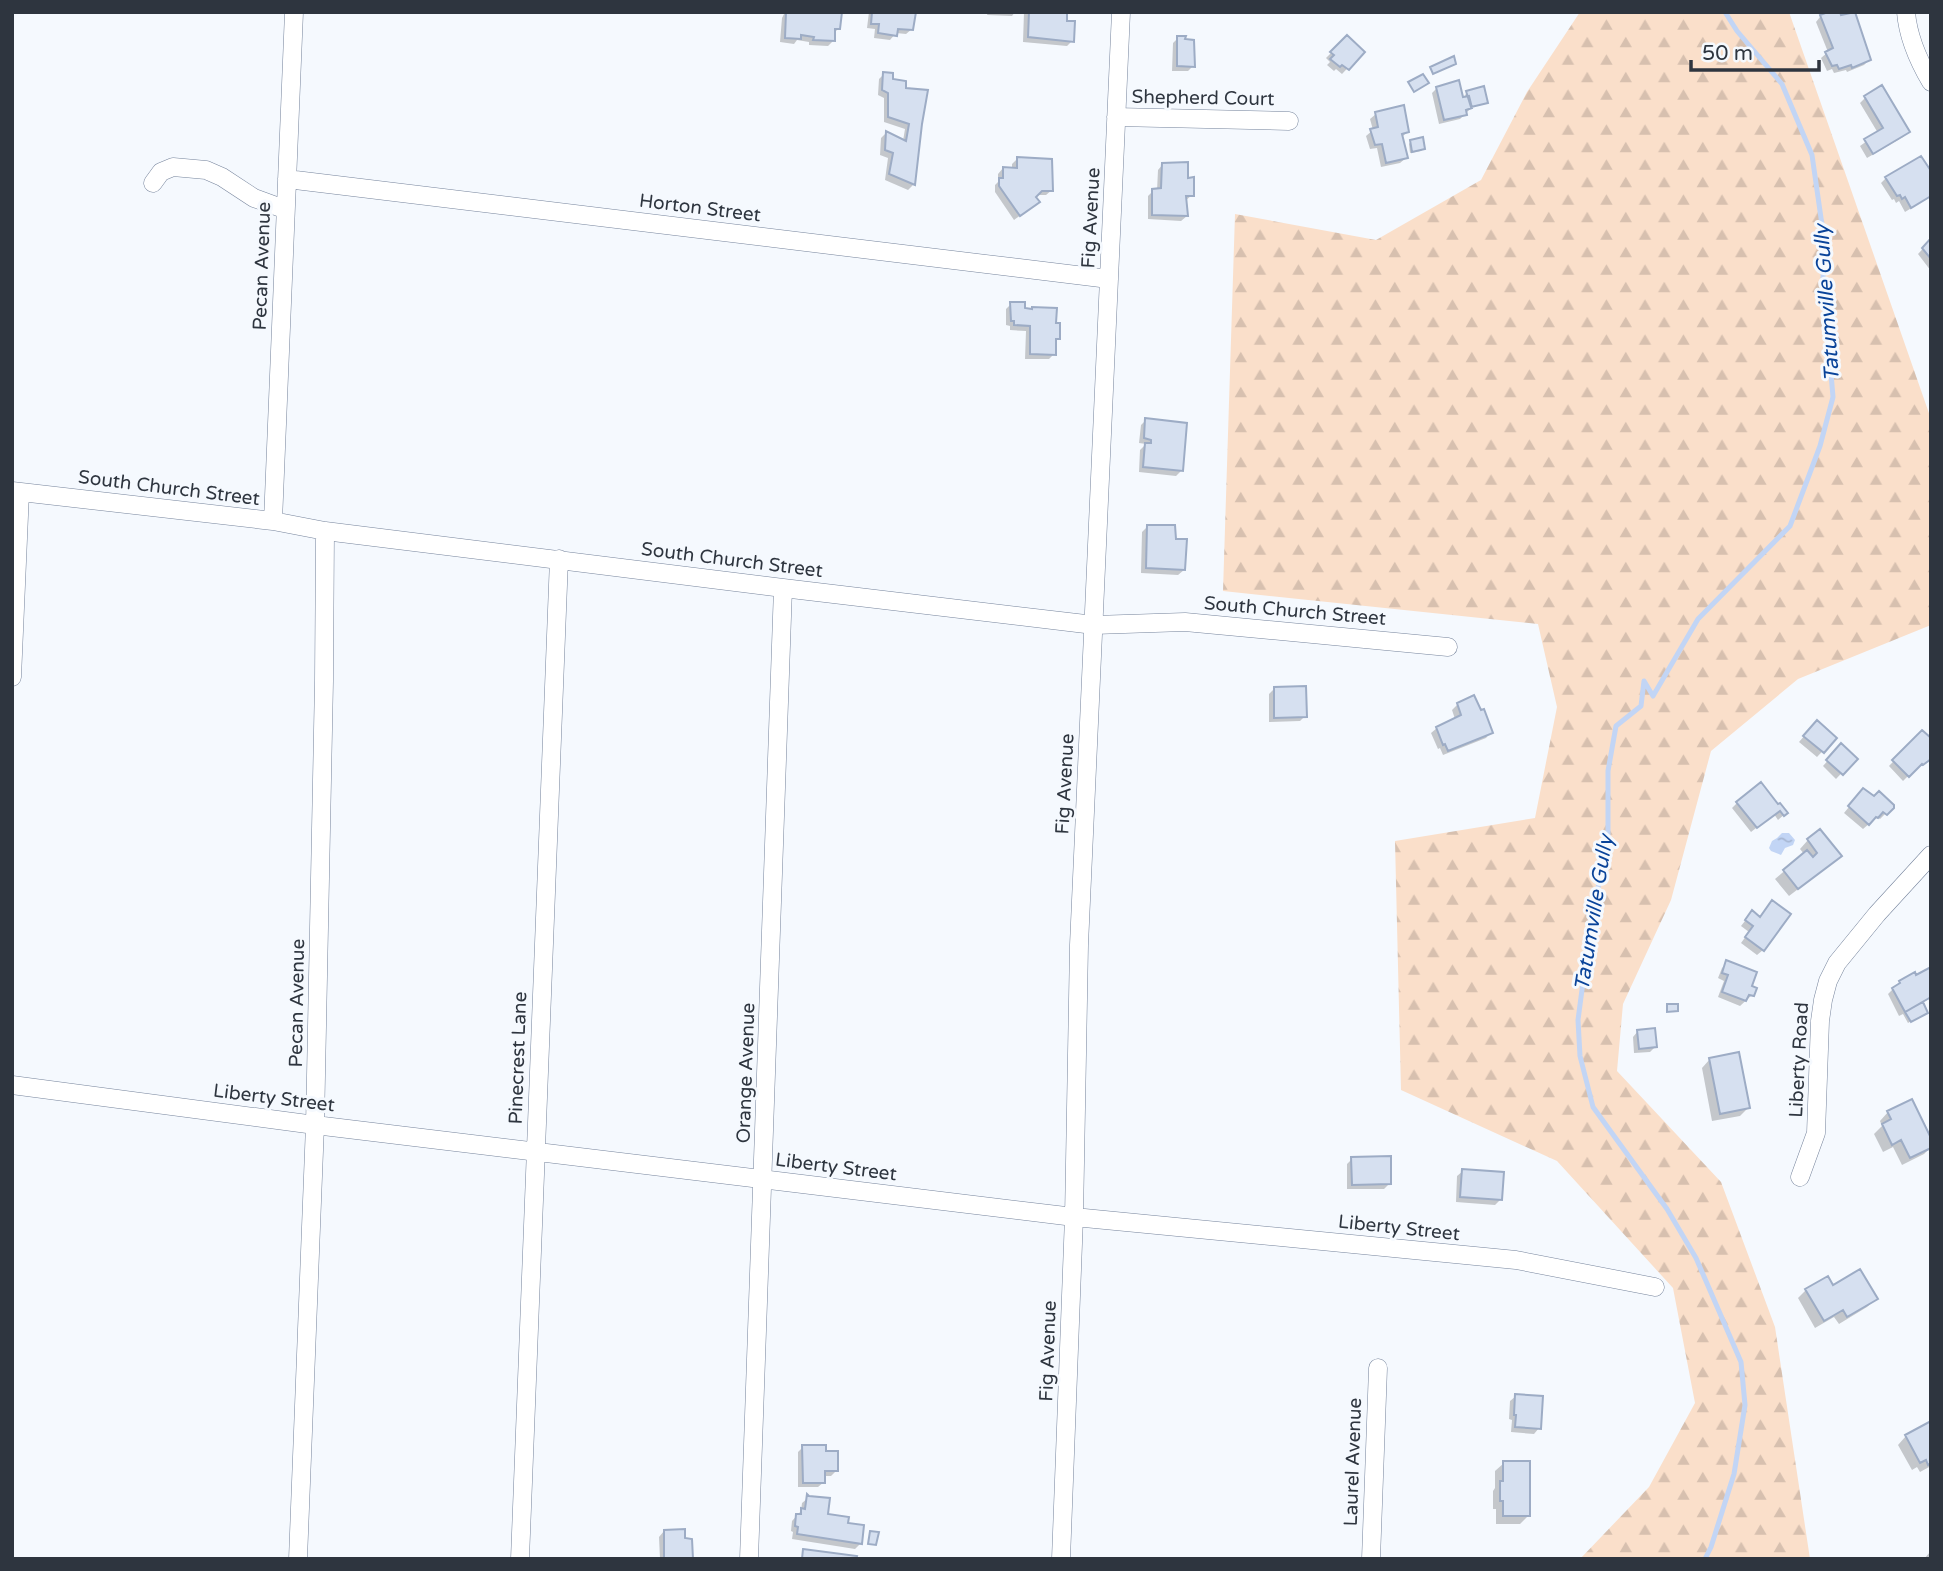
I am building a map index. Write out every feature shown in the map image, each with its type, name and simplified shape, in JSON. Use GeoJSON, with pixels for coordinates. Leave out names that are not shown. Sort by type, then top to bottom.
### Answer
{"type":"FeatureCollection","features":[{"type":"Feature","properties":{"kind":"street","name":"Pecan Avenue"},"geometry":{"type":"LineString","coordinates":[[273,522],[294,12]]}},
{"type":"Feature","properties":{"kind":"street","name":"Fig Avenue"},"geometry":{"type":"LineString","coordinates":[[1061,1559],[1074,1217],[1079,945],[1121,12]]}},
{"type":"Feature","properties":{"kind":"street"},"geometry":{"type":"LineString","coordinates":[[1906,12],[1907,27],[1917,59],[1931,82]]}},
{"type":"Feature","properties":{"kind":"street","name":"Shepherd Court"},"geometry":{"type":"LineString","coordinates":[[1116,117],[1289,121]]}},
{"type":"Feature","properties":{"kind":"street"},"geometry":{"type":"LineString","coordinates":[[153,183],[161,172],[173,167],[206,170],[254,198],[284,209]]}},
{"type":"Feature","properties":{"kind":"street","name":"Horton Street"},"geometry":{"type":"LineString","coordinates":[[287,179],[1109,279]]}},
{"type":"Feature","properties":{"kind":"street"},"geometry":{"type":"LineString","coordinates":[[12,677],[16,491]]}},
{"type":"Feature","properties":{"kind":"street","name":"South Church Street"},"geometry":{"type":"LineString","coordinates":[[16,491],[783,589],[1094,625],[1185,622],[1448,647]]}},
{"type":"Feature","properties":{"kind":"street","name":"Pecan Avenue"},"geometry":{"type":"LineString","coordinates":[[298,1559],[315,1125],[325,531]]}},
{"type":"Feature","properties":{"kind":"street","name":"Pinecrest Lane"},"geometry":{"type":"LineString","coordinates":[[520,1559],[559,559]]}},
{"type":"Feature","properties":{"kind":"street","name":"Orange Avenue"},"geometry":{"type":"LineString","coordinates":[[749,1559],[783,589]]}},
{"type":"Feature","properties":{"kind":"street","name":"Liberty Road"},"geometry":{"type":"LineString","coordinates":[[1800,1177],[1816,1133],[1820,1021],[1828,981],[1837,963],[1870,922],[1931,855]]}},
{"type":"Feature","properties":{"kind":"street","name":"Liberty Street"},"geometry":{"type":"LineString","coordinates":[[12,1085],[315,1125],[1074,1217],[1516,1260],[1655,1287]]}},
{"type":"Feature","properties":{"kind":"street","name":"Laurel Avenue"},"geometry":{"type":"LineString","coordinates":[[1371,1559],[1378,1368]]}},
{"type":"Feature","properties":{"kind":"green space"},"geometry":{"type":"Polygon","coordinates":[[[1580,12],[1789,12],[1931,419],[1931,625],[1798,679],[1711,751],[1671,900],[1623,1004],[1617,1071],[1721,1182],[1775,1327],[1810,1559],[1580,1559],[1649,1487],[1695,1403],[1673,1288],[1557,1161],[1401,1090],[1395,841],[1535,818],[1557,707],[1538,624],[1223,591],[1235,214],[1376,240],[1481,180],[1527,92],[1580,12]]]}},
{"type":"Feature","properties":{"kind":"water"},"geometry":{"type":"Polygon","coordinates":[[[1782,833],[1789,833],[1795,840],[1781,855],[1769,848],[1772,841],[1782,833]]]}},
{"type":"Feature","properties":{"kind":"building"},"geometry":{"type":"Polygon","coordinates":[[[786,12],[842,12],[840,29],[835,29],[835,41],[813,40],[814,37],[801,35],[801,39],[785,38],[786,12]]]}},
{"type":"Feature","properties":{"kind":"building"},"geometry":{"type":"Polygon","coordinates":[[[872,12],[916,12],[913,30],[898,29],[897,36],[878,33],[879,24],[871,24],[872,12]]]}},
{"type":"Feature","properties":{"kind":"building"},"geometry":{"type":"Polygon","coordinates":[[[1029,12],[1067,12],[1067,21],[1075,21],[1074,42],[1028,37],[1029,12]]]}},
{"type":"Feature","properties":{"kind":"building"},"geometry":{"type":"Polygon","coordinates":[[[1840,12],[1841,15],[1855,12],[1871,60],[1852,68],[1851,65],[1839,69],[1837,65],[1832,66],[1825,52],[1833,48],[1820,15],[1840,12]]]}},
{"type":"Feature","properties":{"kind":"building"},"geometry":{"type":"Polygon","coordinates":[[[1347,35],[1365,52],[1349,70],[1330,59],[1334,55],[1330,52],[1347,35]]]}},
{"type":"Feature","properties":{"kind":"building"},"geometry":{"type":"Polygon","coordinates":[[[1177,36],[1194,40],[1195,67],[1177,66],[1177,36]]]}},
{"type":"Feature","properties":{"kind":"building"},"geometry":{"type":"Polygon","coordinates":[[[1454,56],[1456,64],[1433,74],[1430,67],[1454,56]]]}},
{"type":"Feature","properties":{"kind":"building"},"geometry":{"type":"Polygon","coordinates":[[[883,72],[893,73],[893,79],[906,81],[906,88],[928,90],[915,185],[889,174],[893,153],[885,150],[886,131],[906,141],[909,124],[888,117],[888,93],[882,90],[883,72]]]}},
{"type":"Feature","properties":{"kind":"building"},"geometry":{"type":"Polygon","coordinates":[[[1423,74],[1429,83],[1414,92],[1408,82],[1423,74]]]}},
{"type":"Feature","properties":{"kind":"building"},"geometry":{"type":"Polygon","coordinates":[[[1459,80],[1463,97],[1469,96],[1472,108],[1466,110],[1467,115],[1444,120],[1436,87],[1459,80]]]}},
{"type":"Feature","properties":{"kind":"building"},"geometry":{"type":"Polygon","coordinates":[[[1882,85],[1910,132],[1873,154],[1864,139],[1883,128],[1864,96],[1882,85]]]}},
{"type":"Feature","properties":{"kind":"building"},"geometry":{"type":"Polygon","coordinates":[[[1484,86],[1488,103],[1471,107],[1466,91],[1484,86]]]}},
{"type":"Feature","properties":{"kind":"building"},"geometry":{"type":"Polygon","coordinates":[[[1404,105],[1409,132],[1402,134],[1408,158],[1386,163],[1382,144],[1375,145],[1370,129],[1378,127],[1375,112],[1404,105]]]}},
{"type":"Feature","properties":{"kind":"building"},"geometry":{"type":"Polygon","coordinates":[[[1423,137],[1425,149],[1412,152],[1410,140],[1423,137]]]}},
{"type":"Feature","properties":{"kind":"building"},"geometry":{"type":"Polygon","coordinates":[[[1921,156],[1931,171],[1931,196],[1911,208],[1905,197],[1902,199],[1900,195],[1897,196],[1885,177],[1921,156]]]}},
{"type":"Feature","properties":{"kind":"building"},"geometry":{"type":"Polygon","coordinates":[[[1017,157],[1052,159],[1053,191],[1042,191],[1036,197],[1040,202],[1020,216],[999,186],[999,178],[1003,178],[1003,167],[1017,168],[1017,157]]]}},
{"type":"Feature","properties":{"kind":"building"},"geometry":{"type":"Polygon","coordinates":[[[1188,162],[1188,178],[1194,177],[1194,196],[1186,196],[1188,216],[1152,215],[1152,189],[1161,188],[1162,163],[1188,162]]]}},
{"type":"Feature","properties":{"kind":"building"},"geometry":{"type":"Polygon","coordinates":[[[1931,238],[1931,259],[1922,248],[1931,238]]]}},
{"type":"Feature","properties":{"kind":"building"},"geometry":{"type":"Polygon","coordinates":[[[1010,302],[1025,302],[1025,308],[1032,309],[1057,308],[1056,323],[1060,323],[1060,339],[1056,339],[1056,355],[1030,354],[1030,326],[1014,325],[1014,321],[1011,321],[1010,302]]]}},
{"type":"Feature","properties":{"kind":"building"},"geometry":{"type":"Polygon","coordinates":[[[1145,418],[1187,423],[1183,471],[1143,467],[1145,443],[1151,443],[1151,440],[1144,438],[1145,418]]]}},
{"type":"Feature","properties":{"kind":"building"},"geometry":{"type":"Polygon","coordinates":[[[1147,525],[1175,525],[1176,539],[1187,539],[1185,570],[1146,568],[1147,525]]]}},
{"type":"Feature","properties":{"kind":"building"},"geometry":{"type":"Polygon","coordinates":[[[1306,686],[1307,717],[1274,718],[1274,687],[1306,686]]]}},
{"type":"Feature","properties":{"kind":"building"},"geometry":{"type":"Polygon","coordinates":[[[1474,695],[1481,710],[1484,709],[1493,733],[1448,751],[1436,727],[1461,715],[1457,703],[1474,695]]]}},
{"type":"Feature","properties":{"kind":"building"},"geometry":{"type":"Polygon","coordinates":[[[1817,720],[1837,738],[1824,753],[1803,736],[1817,720]]]}},
{"type":"Feature","properties":{"kind":"building"},"geometry":{"type":"Polygon","coordinates":[[[1922,730],[1931,738],[1931,759],[1909,777],[1892,760],[1922,730]]]}},
{"type":"Feature","properties":{"kind":"building"},"geometry":{"type":"Polygon","coordinates":[[[1841,743],[1858,759],[1843,775],[1826,760],[1841,743]]]}},
{"type":"Feature","properties":{"kind":"building"},"geometry":{"type":"Polygon","coordinates":[[[1761,782],[1788,813],[1784,816],[1780,811],[1757,828],[1736,802],[1761,782]]]}},
{"type":"Feature","properties":{"kind":"building"},"geometry":{"type":"Polygon","coordinates":[[[1863,788],[1874,796],[1879,791],[1894,805],[1887,815],[1883,812],[1869,825],[1848,806],[1863,788]]]}},
{"type":"Feature","properties":{"kind":"building"},"geometry":{"type":"Polygon","coordinates":[[[1820,829],[1842,856],[1798,889],[1783,870],[1807,850],[1813,857],[1817,853],[1807,839],[1820,829]]]}},
{"type":"Feature","properties":{"kind":"building"},"geometry":{"type":"Polygon","coordinates":[[[1772,900],[1791,914],[1764,951],[1745,937],[1753,926],[1745,920],[1752,910],[1760,917],[1772,900]]]}},
{"type":"Feature","properties":{"kind":"building"},"geometry":{"type":"Polygon","coordinates":[[[1726,960],[1757,972],[1752,986],[1757,988],[1754,996],[1749,995],[1746,1001],[1722,992],[1728,975],[1722,973],[1726,960]]]}},
{"type":"Feature","properties":{"kind":"building"},"geometry":{"type":"Polygon","coordinates":[[[1931,967],[1931,997],[1905,1012],[1892,988],[1915,972],[1916,975],[1931,967]]]}},
{"type":"Feature","properties":{"kind":"building"},"geometry":{"type":"Polygon","coordinates":[[[1923,1002],[1928,1013],[1911,1022],[1905,1012],[1923,1002]]]}},
{"type":"Feature","properties":{"kind":"building"},"geometry":{"type":"Polygon","coordinates":[[[1667,1004],[1678,1004],[1678,1011],[1667,1012],[1667,1004]]]}},
{"type":"Feature","properties":{"kind":"building"},"geometry":{"type":"Polygon","coordinates":[[[1655,1028],[1657,1047],[1639,1049],[1637,1030],[1655,1028]]]}},
{"type":"Feature","properties":{"kind":"building"},"geometry":{"type":"Polygon","coordinates":[[[1739,1052],[1750,1108],[1720,1114],[1709,1058],[1739,1052]]]}},
{"type":"Feature","properties":{"kind":"building"},"geometry":{"type":"Polygon","coordinates":[[[1912,1099],[1931,1138],[1931,1148],[1910,1158],[1901,1140],[1892,1145],[1882,1124],[1891,1119],[1887,1111],[1912,1099]]]}},
{"type":"Feature","properties":{"kind":"building"},"geometry":{"type":"Polygon","coordinates":[[[1391,1156],[1391,1184],[1352,1185],[1351,1157],[1391,1156]]]}},
{"type":"Feature","properties":{"kind":"building"},"geometry":{"type":"Polygon","coordinates":[[[1462,1169],[1504,1172],[1502,1200],[1460,1197],[1462,1169]]]}},
{"type":"Feature","properties":{"kind":"building"},"geometry":{"type":"Polygon","coordinates":[[[1860,1269],[1878,1299],[1847,1317],[1843,1310],[1824,1321],[1805,1289],[1828,1276],[1833,1285],[1860,1269]]]}},
{"type":"Feature","properties":{"kind":"building"},"geometry":{"type":"Polygon","coordinates":[[[1515,1394],[1543,1396],[1541,1429],[1515,1427],[1515,1394]]]}},
{"type":"Feature","properties":{"kind":"building"},"geometry":{"type":"Polygon","coordinates":[[[1931,1421],[1931,1463],[1928,1465],[1926,1460],[1920,1463],[1905,1435],[1931,1421]]]}},
{"type":"Feature","properties":{"kind":"building"},"geometry":{"type":"Polygon","coordinates":[[[802,1445],[826,1445],[826,1451],[838,1451],[838,1471],[825,1471],[825,1483],[803,1483],[802,1445]]]}},
{"type":"Feature","properties":{"kind":"building"},"geometry":{"type":"Polygon","coordinates":[[[1503,1461],[1530,1461],[1530,1516],[1503,1516],[1500,1481],[1503,1481],[1503,1461]]]}},
{"type":"Feature","properties":{"kind":"building"},"geometry":{"type":"Polygon","coordinates":[[[807,1494],[830,1498],[828,1514],[849,1517],[848,1523],[864,1525],[862,1544],[797,1534],[796,1514],[801,1514],[801,1508],[805,1509],[807,1494]]]}},
{"type":"Feature","properties":{"kind":"building"},"geometry":{"type":"Polygon","coordinates":[[[685,1529],[685,1538],[692,1539],[693,1559],[664,1559],[664,1530],[685,1529]]]}},
{"type":"Feature","properties":{"kind":"building"},"geometry":{"type":"Polygon","coordinates":[[[870,1531],[879,1532],[876,1545],[868,1544],[870,1531]]]}},
{"type":"Feature","properties":{"kind":"building"},"geometry":{"type":"Polygon","coordinates":[[[803,1549],[857,1556],[856,1559],[802,1559],[803,1549]]]}},
{"type":"Feature","properties":{"kind":"waterway","name":"Tatumville Gully"},"geometry":{"type":"LineString","coordinates":[[1705,1559],[1734,1474],[1745,1405],[1741,1362],[1696,1258],[1667,1209],[1593,1107],[1580,1056],[1578,1020],[1592,914],[1608,844],[1608,771],[1616,726],[1641,706],[1644,681],[1653,696],[1698,619],[1790,526],[1820,446],[1833,397],[1823,279],[1824,239],[1812,155],[1782,84],[1737,31],[1725,12]]}}]}
